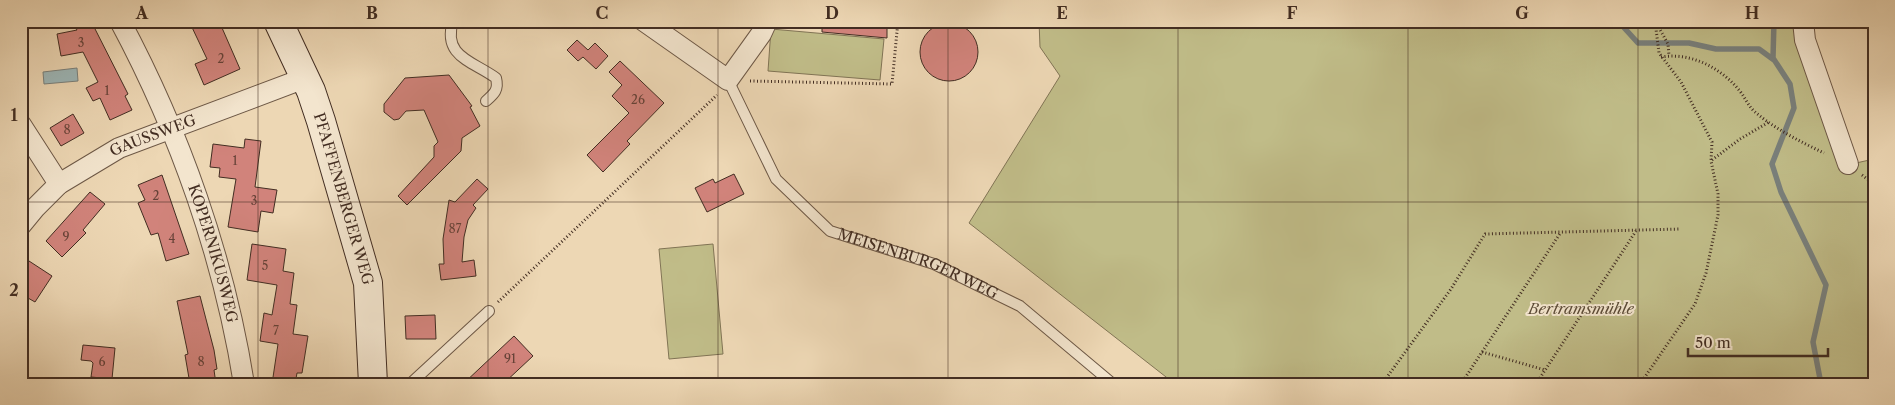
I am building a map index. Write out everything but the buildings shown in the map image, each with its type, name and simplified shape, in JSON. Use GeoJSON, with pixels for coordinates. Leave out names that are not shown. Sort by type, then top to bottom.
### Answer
{"type":"FeatureCollection","features":[{"type":"Feature","properties":{"kind":"main road","name":"PFAFFENBERGER WEG"},"geometry":{"type":"LineString","coordinates":[[278,21],[305,78],[336,167],[368,283],[373,384]]}},
{"type":"Feature","properties":{"kind":"street","name":"KOPERNIKUSWEG"},"geometry":{"type":"LineString","coordinates":[[120,21],[140,60],[170,128],[209,234],[224,287],[244,384]]}},
{"type":"Feature","properties":{"kind":"street","name":"MEISENBURGER WEG"},"geometry":{"type":"LineString","coordinates":[[644,21],[728,80]]}},
{"type":"Feature","properties":{"kind":"street"},"geometry":{"type":"LineString","coordinates":[[728,80],[762,34],[767,21]]}},
{"type":"Feature","properties":{"kind":"street"},"geometry":{"type":"LineString","coordinates":[[1803,21],[1805,40],[1848,164]]}},
{"type":"Feature","properties":{"kind":"street","name":"GAUSSWEG"},"geometry":{"type":"LineString","coordinates":[[21,225],[60,184],[119,148],[305,78]]}},
{"type":"Feature","properties":{"kind":"street"},"geometry":{"type":"LineString","coordinates":[[21,125],[60,184]]}},
{"type":"Feature","properties":{"kind":"lane"},"geometry":{"type":"LineString","coordinates":[[452,21],[449,36],[452,47],[460,57],[496,78],[498,85],[495,93],[486,102]]}},
{"type":"Feature","properties":{"kind":"lane","name":"MEISENBURGER WEG"},"geometry":{"type":"LineString","coordinates":[[728,80],[776,179],[830,231],[934,264],[1020,306],[1113,384]]}},
{"type":"Feature","properties":{"kind":"lane"},"geometry":{"type":"LineString","coordinates":[[410,384],[489,311]]}},
{"type":"Feature","properties":{"kind":"path"},"geometry":{"type":"LineString","coordinates":[[489,311],[716,98],[728,80],[892,84],[898,21]]}},
{"type":"Feature","properties":{"kind":"path"},"geometry":{"type":"LineString","coordinates":[[1640,384],[1687,318],[1701,288],[1718,221],[1718,194],[1712,161],[1712,142],[1680,82],[1658,52],[1655,21]]}},
{"type":"Feature","properties":{"kind":"path"},"geometry":{"type":"LineString","coordinates":[[1655,21],[1668,44],[1669,56]]}},
{"type":"Feature","properties":{"kind":"path"},"geometry":{"type":"LineString","coordinates":[[1661,57],[1669,56],[1703,63],[1717,69],[1729,78],[1753,111],[1796,139]]}},
{"type":"Feature","properties":{"kind":"path"},"geometry":{"type":"LineString","coordinates":[[1712,161],[1740,139],[1769,122]]}},
{"type":"Feature","properties":{"kind":"path"},"geometry":{"type":"LineString","coordinates":[[1382,384],[1451,289],[1485,234],[1680,229]]}},
{"type":"Feature","properties":{"kind":"path"},"geometry":{"type":"LineString","coordinates":[[1536,384],[1636,230]]}},
{"type":"Feature","properties":{"kind":"path"},"geometry":{"type":"LineString","coordinates":[[1461,384],[1561,232]]}},
{"type":"Feature","properties":{"kind":"path"},"geometry":{"type":"LineString","coordinates":[[1482,352],[1544,370]]}},
{"type":"Feature","properties":{"kind":"green space","name":"Bertramsmühle"},"geometry":{"type":"Polygon","coordinates":[[[1039,21],[1797,21],[1856,163],[1874,159],[1874,384],[1175,384],[969,223],[1060,76],[1040,47],[1039,21]]]}},
{"type":"Feature","properties":{"kind":"green space"},"geometry":{"type":"Polygon","coordinates":[[[771,29],[884,39],[880,80],[768,71],[771,29]]]}},
{"type":"Feature","properties":{"kind":"green space"},"geometry":{"type":"Polygon","coordinates":[[[713,244],[723,354],[669,359],[659,249],[713,244]]]}},
{"type":"Feature","properties":{"kind":"water"},"geometry":{"type":"Polygon","coordinates":[[[77,68],[78,81],[44,84],[43,72],[77,68]]]}},
{"type":"Feature","properties":{"kind":"waterway"},"geometry":{"type":"LineString","coordinates":[[1618,21],[1638,43],[1689,43],[1716,49],[1759,49],[1774,60]]}},
{"type":"Feature","properties":{"kind":"waterway"},"geometry":{"type":"LineString","coordinates":[[1774,21],[1773,58],[1790,84],[1794,108],[1772,164],[1781,192],[1826,285],[1813,342],[1821,384]]}}]}
